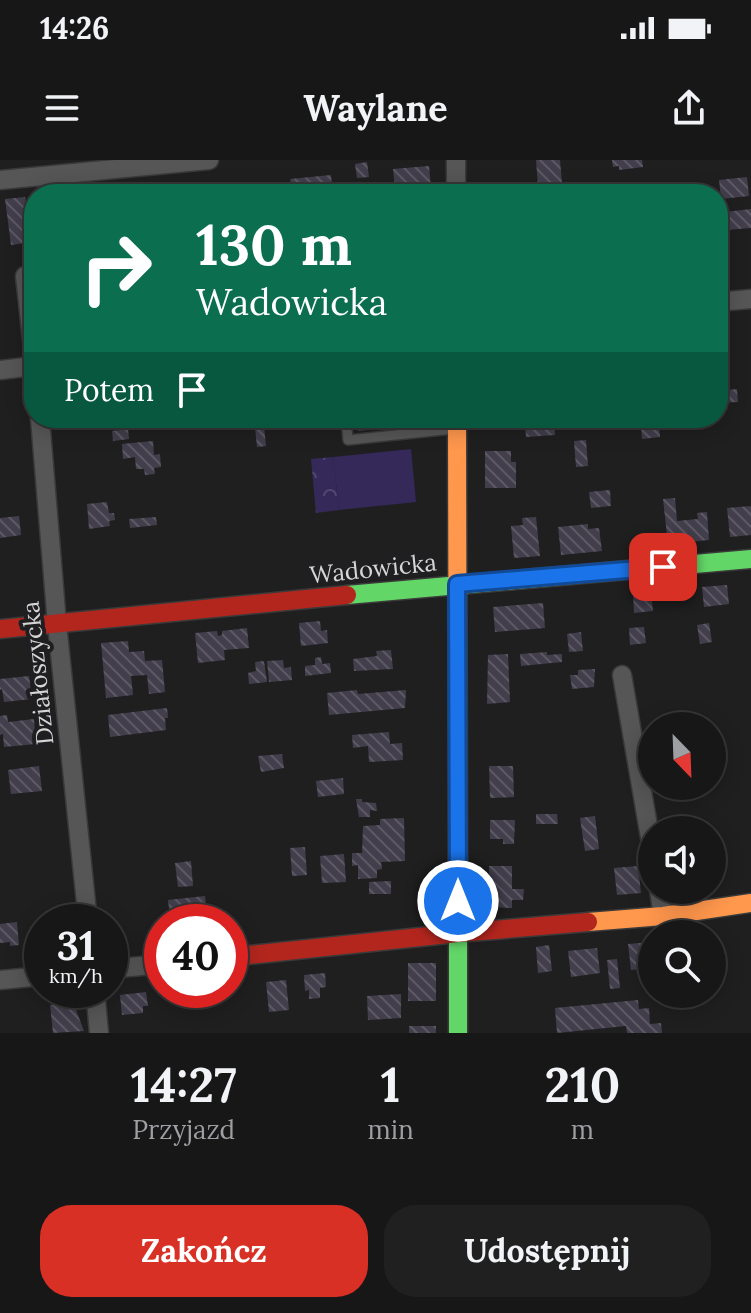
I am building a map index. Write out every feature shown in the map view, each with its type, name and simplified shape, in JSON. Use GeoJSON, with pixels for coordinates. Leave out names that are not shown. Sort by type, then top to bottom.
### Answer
{"type":"FeatureCollection","features":[{"type":"Feature","properties":{"kind":"street"},"geometry":{"type":"LineString","coordinates":[[0,180],[209,160]]}},
{"type":"Feature","properties":{"kind":"street"},"geometry":{"type":"LineString","coordinates":[[456,160],[456,184]]}},
{"type":"Feature","properties":{"kind":"street"},"geometry":{"type":"LineString","coordinates":[[728,301],[751,299]]}},
{"type":"Feature","properties":{"kind":"street"},"geometry":{"type":"LineString","coordinates":[[0,370],[24,367]]}},
{"type":"Feature","properties":{"kind":"street","name":"Działoszycka"},"geometry":{"type":"LineString","coordinates":[[41,428],[57,624],[86,904]]}},
{"type":"Feature","properties":{"kind":"street"},"geometry":{"type":"LineString","coordinates":[[457,428],[458,1033]]}},
{"type":"Feature","properties":{"kind":"street","name":"Wadowicka"},"geometry":{"type":"LineString","coordinates":[[0,629],[751,559]]}},
{"type":"Feature","properties":{"kind":"street"},"geometry":{"type":"LineString","coordinates":[[622,675],[646,816]]}},
{"type":"Feature","properties":{"kind":"street"},"geometry":{"type":"LineString","coordinates":[[248,955],[663,916],[751,903]]}},
{"type":"Feature","properties":{"kind":"street"},"geometry":{"type":"LineString","coordinates":[[661,904],[663,916]]}},
{"type":"Feature","properties":{"kind":"street"},"geometry":{"type":"LineString","coordinates":[[0,980],[24,978]]}},
{"type":"Feature","properties":{"kind":"street"},"geometry":{"type":"LineString","coordinates":[[97,1008],[99,1033]]}},
{"type":"Feature","properties":{"kind":"lane"},"geometry":{"type":"LineString","coordinates":[[347,428],[348,440],[425,428]]}},
{"type":"Feature","properties":{"kind":"green space"},"geometry":{"type":"Polygon","coordinates":[[[411,449],[416,502],[339,510],[333,457],[411,449]]]}},
{"type":"Feature","properties":{"kind":"green space"},"geometry":{"type":"Polygon","coordinates":[[[333,457],[339,510],[316,513],[311,459],[333,457]]]}},
{"type":"Feature","properties":{"kind":"building"},"geometry":{"type":"Polygon","coordinates":[[[536,160],[560,160],[562,184],[538,184],[536,160]]]}},
{"type":"Feature","properties":{"kind":"building"},"geometry":{"type":"Polygon","coordinates":[[[612,160],[642,160],[643,167],[619,170],[619,166],[613,167],[612,160]]]}},
{"type":"Feature","properties":{"kind":"building"},"geometry":{"type":"Polygon","coordinates":[[[367,162],[369,177],[357,178],[355,164],[367,162]]]}},
{"type":"Feature","properties":{"kind":"building"},"geometry":{"type":"Polygon","coordinates":[[[429,166],[431,184],[394,184],[393,169],[429,166]]]}},
{"type":"Feature","properties":{"kind":"building"},"geometry":{"type":"Polygon","coordinates":[[[331,175],[332,184],[285,184],[291,183],[290,179],[331,175]]]}},
{"type":"Feature","properties":{"kind":"building"},"geometry":{"type":"Polygon","coordinates":[[[747,177],[749,196],[728,198],[728,184],[719,184],[719,180],[747,177]]]}},
{"type":"Feature","properties":{"kind":"building"},"geometry":{"type":"Polygon","coordinates":[[[24,197],[24,243],[11,245],[5,199],[24,197]]]}},
{"type":"Feature","properties":{"kind":"building"},"geometry":{"type":"Polygon","coordinates":[[[751,209],[751,228],[728,230],[728,212],[751,209]]]}},
{"type":"Feature","properties":{"kind":"building"},"geometry":{"type":"Polygon","coordinates":[[[737,389],[738,402],[728,402],[728,390],[737,389]]]}},
{"type":"Feature","properties":{"kind":"building"},"geometry":{"type":"Polygon","coordinates":[[[255,428],[264,428],[266,446],[257,447],[255,428]]]}},
{"type":"Feature","properties":{"kind":"building"},"geometry":{"type":"Polygon","coordinates":[[[358,428],[385,428],[358,431],[358,428]]]}},
{"type":"Feature","properties":{"kind":"building"},"geometry":{"type":"Polygon","coordinates":[[[525,428],[554,428],[555,435],[526,437],[525,428]]]}},
{"type":"Feature","properties":{"kind":"building"},"geometry":{"type":"Polygon","coordinates":[[[641,428],[659,428],[660,437],[642,439],[641,428]]]}},
{"type":"Feature","properties":{"kind":"building"},"geometry":{"type":"Polygon","coordinates":[[[128,429],[129,439],[113,441],[112,431],[128,429]]]}},
{"type":"Feature","properties":{"kind":"building"},"geometry":{"type":"Polygon","coordinates":[[[586,440],[588,466],[576,467],[574,441],[586,440]]]}},
{"type":"Feature","properties":{"kind":"building"},"geometry":{"type":"Polygon","coordinates":[[[153,441],[154,455],[160,454],[161,467],[154,468],[155,474],[145,475],[144,469],[136,469],[135,457],[123,459],[122,444],[153,441]]]}},
{"type":"Feature","properties":{"kind":"building"},"geometry":{"type":"Polygon","coordinates":[[[485,451],[511,451],[511,462],[516,462],[516,488],[485,488],[485,451]]]}},
{"type":"Feature","properties":{"kind":"building"},"geometry":{"type":"Polygon","coordinates":[[[610,490],[611,506],[591,508],[589,492],[610,490]]]}},
{"type":"Feature","properties":{"kind":"building"},"geometry":{"type":"Polygon","coordinates":[[[675,498],[677,521],[698,519],[697,513],[707,512],[709,540],[679,543],[678,534],[667,535],[663,499],[675,498]]]}},
{"type":"Feature","properties":{"kind":"building"},"geometry":{"type":"Polygon","coordinates":[[[107,502],[109,513],[114,513],[115,520],[109,521],[110,526],[89,529],[87,504],[107,502]]]}},
{"type":"Feature","properties":{"kind":"building"},"geometry":{"type":"Polygon","coordinates":[[[751,506],[751,535],[730,537],[727,508],[751,506]]]}},
{"type":"Feature","properties":{"kind":"building"},"geometry":{"type":"Polygon","coordinates":[[[19,516],[21,535],[0,538],[0,518],[19,516]]]}},
{"type":"Feature","properties":{"kind":"building"},"geometry":{"type":"Polygon","coordinates":[[[156,517],[157,525],[130,528],[129,519],[156,517]]]}},
{"type":"Feature","properties":{"kind":"building"},"geometry":{"type":"Polygon","coordinates":[[[536,517],[540,556],[514,558],[511,526],[523,525],[522,518],[536,517]]]}},
{"type":"Feature","properties":{"kind":"building"},"geometry":{"type":"Polygon","coordinates":[[[588,524],[588,529],[599,528],[602,551],[561,555],[558,527],[588,524]]]}},
{"type":"Feature","properties":{"kind":"building"},"geometry":{"type":"Polygon","coordinates":[[[727,585],[729,604],[704,607],[702,587],[727,585]]]}},
{"type":"Feature","properties":{"kind":"building"},"geometry":{"type":"Polygon","coordinates":[[[651,592],[653,611],[634,613],[633,594],[651,592]]]}},
{"type":"Feature","properties":{"kind":"building"},"geometry":{"type":"Polygon","coordinates":[[[543,603],[545,628],[495,632],[493,607],[543,603]]]}},
{"type":"Feature","properties":{"kind":"building"},"geometry":{"type":"Polygon","coordinates":[[[320,621],[321,631],[327,630],[328,643],[301,646],[299,623],[320,621]]]}},
{"type":"Feature","properties":{"kind":"building"},"geometry":{"type":"Polygon","coordinates":[[[709,623],[712,642],[700,644],[697,625],[709,623]]]}},
{"type":"Feature","properties":{"kind":"building"},"geometry":{"type":"Polygon","coordinates":[[[644,627],[646,643],[630,645],[629,628],[644,627]]]}},
{"type":"Feature","properties":{"kind":"building"},"geometry":{"type":"Polygon","coordinates":[[[247,628],[249,648],[224,650],[225,660],[198,663],[195,633],[217,631],[218,636],[222,635],[222,631],[247,628]]]}},
{"type":"Feature","properties":{"kind":"building"},"geometry":{"type":"Polygon","coordinates":[[[581,632],[583,651],[569,652],[567,634],[581,632]]]}},
{"type":"Feature","properties":{"kind":"building"},"geometry":{"type":"Polygon","coordinates":[[[128,641],[129,652],[144,651],[145,661],[162,660],[165,692],[149,694],[147,675],[131,676],[133,695],[106,698],[101,643],[128,641]]]}},
{"type":"Feature","properties":{"kind":"building"},"geometry":{"type":"Polygon","coordinates":[[[391,650],[393,669],[354,671],[353,659],[377,656],[376,651],[391,650]]]}},
{"type":"Feature","properties":{"kind":"building"},"geometry":{"type":"Polygon","coordinates":[[[547,652],[547,655],[562,654],[562,662],[521,666],[520,654],[547,652]]]}},
{"type":"Feature","properties":{"kind":"building"},"geometry":{"type":"Polygon","coordinates":[[[508,654],[510,702],[487,704],[488,655],[508,654]]]}},
{"type":"Feature","properties":{"kind":"building"},"geometry":{"type":"Polygon","coordinates":[[[321,657],[322,664],[330,663],[331,673],[305,676],[305,666],[315,665],[315,658],[321,657]]]}},
{"type":"Feature","properties":{"kind":"building"},"geometry":{"type":"Polygon","coordinates":[[[283,660],[284,668],[291,667],[292,680],[269,682],[267,661],[283,660]]]}},
{"type":"Feature","properties":{"kind":"building"},"geometry":{"type":"Polygon","coordinates":[[[264,661],[267,682],[249,684],[248,673],[256,671],[255,662],[264,661]]]}},
{"type":"Feature","properties":{"kind":"building"},"geometry":{"type":"Polygon","coordinates":[[[595,669],[594,687],[572,689],[570,675],[578,675],[578,670],[595,669]]]}},
{"type":"Feature","properties":{"kind":"building"},"geometry":{"type":"Polygon","coordinates":[[[29,676],[32,699],[4,702],[0,679],[29,676]]]}},
{"type":"Feature","properties":{"kind":"building"},"geometry":{"type":"Polygon","coordinates":[[[357,690],[358,694],[406,690],[405,708],[329,715],[327,693],[357,690]]]}},
{"type":"Feature","properties":{"kind":"building"},"geometry":{"type":"Polygon","coordinates":[[[167,708],[166,730],[110,737],[108,715],[167,708]]]}},
{"type":"Feature","properties":{"kind":"building"},"geometry":{"type":"Polygon","coordinates":[[[7,715],[8,722],[34,719],[36,744],[4,747],[3,734],[0,735],[0,716],[7,715]]]}},
{"type":"Feature","properties":{"kind":"building"},"geometry":{"type":"Polygon","coordinates":[[[389,732],[390,744],[402,743],[403,760],[369,762],[368,746],[353,748],[352,735],[389,732]]]}},
{"type":"Feature","properties":{"kind":"building"},"geometry":{"type":"Polygon","coordinates":[[[282,754],[284,768],[261,772],[258,756],[282,754]]]}},
{"type":"Feature","properties":{"kind":"building"},"geometry":{"type":"Polygon","coordinates":[[[39,766],[42,791],[11,794],[8,770],[39,766]]]}},
{"type":"Feature","properties":{"kind":"building"},"geometry":{"type":"Polygon","coordinates":[[[489,766],[513,766],[514,797],[490,798],[489,766]]]}},
{"type":"Feature","properties":{"kind":"building"},"geometry":{"type":"Polygon","coordinates":[[[343,778],[344,794],[318,797],[316,781],[343,778]]]}},
{"type":"Feature","properties":{"kind":"building"},"geometry":{"type":"Polygon","coordinates":[[[356,799],[376,803],[377,811],[370,810],[370,817],[359,817],[356,799]]]}},
{"type":"Feature","properties":{"kind":"building"},"geometry":{"type":"Polygon","coordinates":[[[536,814],[557,814],[558,824],[536,824],[536,814]]]}},
{"type":"Feature","properties":{"kind":"building"},"geometry":{"type":"Polygon","coordinates":[[[595,816],[599,849],[585,851],[580,818],[595,816]]]}},
{"type":"Feature","properties":{"kind":"building"},"geometry":{"type":"Polygon","coordinates":[[[404,818],[405,861],[381,862],[382,869],[377,870],[377,878],[358,879],[358,865],[352,866],[352,853],[362,853],[363,826],[380,825],[380,819],[404,818]]]}},
{"type":"Feature","properties":{"kind":"building"},"geometry":{"type":"Polygon","coordinates":[[[490,820],[515,820],[514,844],[503,844],[503,839],[490,839],[490,820]]]}},
{"type":"Feature","properties":{"kind":"building"},"geometry":{"type":"Polygon","coordinates":[[[305,847],[307,875],[292,876],[290,848],[305,847]]]}},
{"type":"Feature","properties":{"kind":"building"},"geometry":{"type":"Polygon","coordinates":[[[344,854],[346,882],[322,883],[320,856],[344,854]]]}},
{"type":"Feature","properties":{"kind":"building"},"geometry":{"type":"Polygon","coordinates":[[[191,861],[193,886],[178,887],[175,863],[191,861]]]}},
{"type":"Feature","properties":{"kind":"building"},"geometry":{"type":"Polygon","coordinates":[[[489,866],[512,866],[512,889],[524,889],[523,900],[512,900],[512,908],[489,907],[489,866]]]}},
{"type":"Feature","properties":{"kind":"building"},"geometry":{"type":"Polygon","coordinates":[[[638,866],[638,893],[617,895],[614,868],[638,866]]]}},
{"type":"Feature","properties":{"kind":"building"},"geometry":{"type":"Polygon","coordinates":[[[391,881],[391,894],[369,894],[369,882],[391,881]]]}},
{"type":"Feature","properties":{"kind":"building"},"geometry":{"type":"Polygon","coordinates":[[[205,896],[206,904],[168,904],[168,900],[205,896]]]}},
{"type":"Feature","properties":{"kind":"building"},"geometry":{"type":"Polygon","coordinates":[[[17,922],[19,945],[0,943],[0,924],[17,922]]]}},
{"type":"Feature","properties":{"kind":"building"},"geometry":{"type":"Polygon","coordinates":[[[638,943],[638,969],[631,970],[628,944],[638,943]]]}},
{"type":"Feature","properties":{"kind":"building"},"geometry":{"type":"Polygon","coordinates":[[[549,945],[552,971],[538,973],[536,947],[549,945]]]}},
{"type":"Feature","properties":{"kind":"building"},"geometry":{"type":"Polygon","coordinates":[[[597,948],[600,973],[571,977],[568,951],[597,948]]]}},
{"type":"Feature","properties":{"kind":"building"},"geometry":{"type":"Polygon","coordinates":[[[617,959],[620,988],[610,989],[607,960],[617,959]]]}},
{"type":"Feature","properties":{"kind":"building"},"geometry":{"type":"Polygon","coordinates":[[[408,963],[436,963],[436,1001],[408,1001],[408,963]]]}},
{"type":"Feature","properties":{"kind":"building"},"geometry":{"type":"Polygon","coordinates":[[[325,973],[326,987],[320,988],[320,998],[309,999],[304,975],[325,973]]]}},
{"type":"Feature","properties":{"kind":"building"},"geometry":{"type":"Polygon","coordinates":[[[286,980],[289,1010],[269,1012],[266,982],[286,980]]]}},
{"type":"Feature","properties":{"kind":"building"},"geometry":{"type":"Polygon","coordinates":[[[144,992],[143,1013],[122,1015],[121,1008],[128,1008],[128,994],[144,992]]]}},
{"type":"Feature","properties":{"kind":"building"},"geometry":{"type":"Polygon","coordinates":[[[401,994],[401,1018],[368,1020],[367,996],[401,994]]]}},
{"type":"Feature","properties":{"kind":"building"},"geometry":{"type":"Polygon","coordinates":[[[638,1000],[639,1009],[649,1008],[650,1024],[661,1023],[662,1033],[627,1033],[626,1026],[557,1033],[555,1008],[638,1000]]]}},
{"type":"Feature","properties":{"kind":"building"},"geometry":{"type":"Polygon","coordinates":[[[50,1008],[75,1008],[84,1031],[53,1033],[50,1008]]]}},
{"type":"Feature","properties":{"kind":"building"},"geometry":{"type":"Polygon","coordinates":[[[409,1026],[436,1026],[436,1033],[409,1033],[409,1026]]]}},
{"type":"Feature","properties":{"kind":"traffic: fast"},"geometry":{"type":"LineString","coordinates":[[347,595],[751,559]]}},
{"type":"Feature","properties":{"kind":"traffic: fast"},"geometry":{"type":"LineString","coordinates":[[458,859],[458,1033]]}},
{"type":"Feature","properties":{"kind":"traffic: slow"},"geometry":{"type":"LineString","coordinates":[[457,428],[458,859]]}},
{"type":"Feature","properties":{"kind":"traffic: slow"},"geometry":{"type":"LineString","coordinates":[[588,922],[663,916],[751,903]]}},
{"type":"Feature","properties":{"kind":"traffic: jam"},"geometry":{"type":"LineString","coordinates":[[0,629],[347,595]]}},
{"type":"Feature","properties":{"kind":"traffic: jam"},"geometry":{"type":"LineString","coordinates":[[248,955],[588,922]]}},
{"type":"Feature","properties":{"kind":"route"},"geometry":{"type":"LineString","coordinates":[[458,901],[457,584],[663,567]]}}]}
